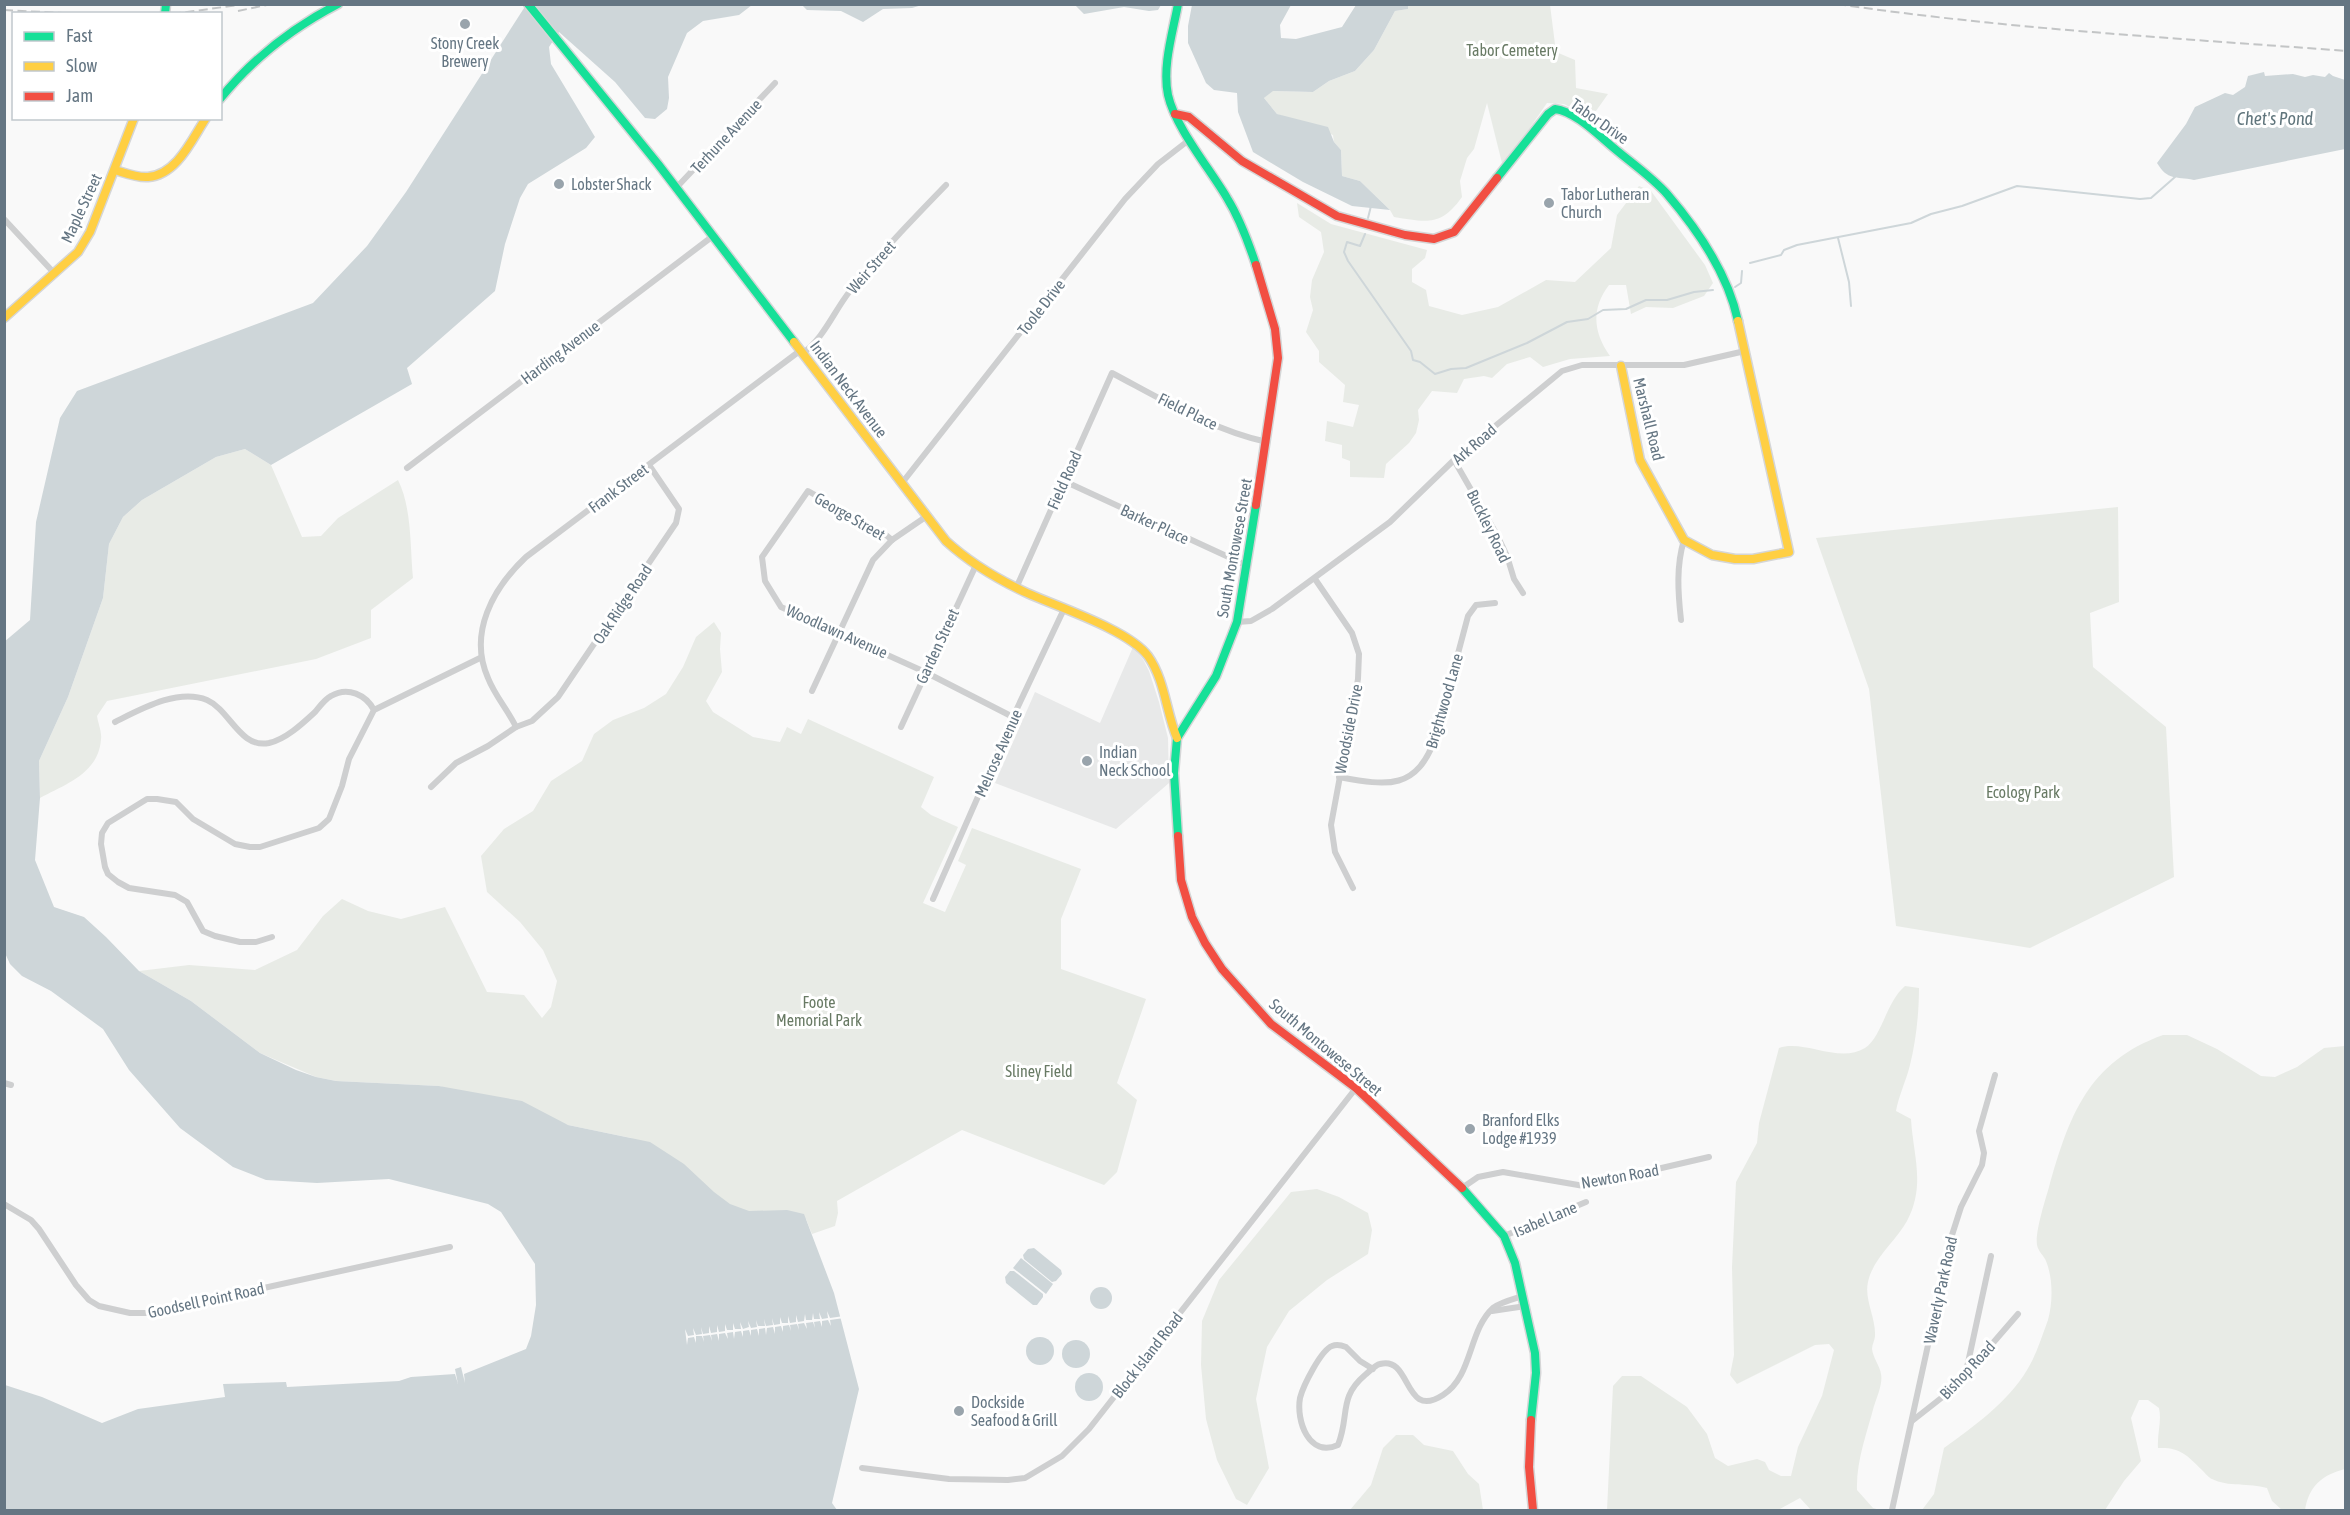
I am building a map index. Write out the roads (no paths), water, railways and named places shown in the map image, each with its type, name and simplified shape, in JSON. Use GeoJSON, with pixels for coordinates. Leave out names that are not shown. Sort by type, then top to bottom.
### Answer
{"type":"FeatureCollection","features":[{"type":"Feature","properties":{"kind":"street"},"geometry":{"type":"LineString","coordinates":[[222,97],[238,77],[270,48],[308,21],[338,4]]}},
{"type":"Feature","properties":{"kind":"street","name":"Indian Neck Avenue"},"geometry":{"type":"LineString","coordinates":[[528,4],[677,188],[946,541],[976,565],[1118,633],[1141,648],[1154,666],[1177,738]]}},
{"type":"Feature","properties":{"kind":"street","name":"South Montowese Street"},"geometry":{"type":"LineString","coordinates":[[1178,4],[1166,74],[1168,95],[1189,140],[1239,217],[1250,243],[1275,330],[1278,358],[1248,566],[1237,622],[1216,676],[1177,738],[1174,773],[1181,880],[1192,917],[1222,969],[1271,1024],[1356,1088],[1462,1188],[1504,1236],[1515,1263],[1535,1353],[1536,1373],[1529,1438],[1533,1510]]}},
{"type":"Feature","properties":{"kind":"street","name":"Terhune Avenue"},"geometry":{"type":"LineString","coordinates":[[677,188],[775,83]]}},
{"type":"Feature","properties":{"kind":"street","name":"Tabor Drive"},"geometry":{"type":"LineString","coordinates":[[1175,114],[1189,117],[1242,160],[1337,216],[1405,235],[1434,239],[1454,232],[1548,114],[1555,109],[1564,110],[1602,138],[1666,193],[1680,208],[1722,274],[1732,297],[1789,552],[1753,559],[1735,559],[1712,555],[1684,540]]}},
{"type":"Feature","properties":{"kind":"street","name":"Maple Street"},"geometry":{"type":"LineString","coordinates":[[4,318],[70,261],[84,243],[134,120]]}},
{"type":"Feature","properties":{"kind":"street"},"geometry":{"type":"LineString","coordinates":[[115,170],[148,177],[166,171],[174,164],[205,120]]}},
{"type":"Feature","properties":{"kind":"street","name":"Toole Drive"},"geometry":{"type":"LineString","coordinates":[[902,483],[1125,199],[1158,164],[1189,140]]}},
{"type":"Feature","properties":{"kind":"street","name":"Weir Street"},"geometry":{"type":"LineString","coordinates":[[802,352],[813,344],[844,298],[868,269],[946,184]]}},
{"type":"Feature","properties":{"kind":"street"},"geometry":{"type":"LineString","coordinates":[[4,219],[55,274]]}},
{"type":"Feature","properties":{"kind":"street","name":"Harding Avenue"},"geometry":{"type":"LineString","coordinates":[[406,468],[713,236]]}},
{"type":"Feature","properties":{"kind":"street","name":"Ark Road"},"geometry":{"type":"LineString","coordinates":[[1237,622],[1245,623],[1261,616],[1315,579],[1390,522],[1454,460],[1562,370],[1582,365],[1684,364],[1745,351]]}},
{"type":"Feature","properties":{"kind":"street","name":"Frank Street"},"geometry":{"type":"LineString","coordinates":[[480,658],[480,641],[492,598],[526,557],[802,352]]}},
{"type":"Feature","properties":{"kind":"street","name":"Marshall Road"},"geometry":{"type":"LineString","coordinates":[[1621,366],[1640,460],[1684,540]]}},
{"type":"Feature","properties":{"kind":"street","name":"Field Place"},"geometry":{"type":"LineString","coordinates":[[1112,373],[1198,418],[1236,434],[1267,442]]}},
{"type":"Feature","properties":{"kind":"street","name":"Field Road"},"geometry":{"type":"LineString","coordinates":[[1017,586],[1112,373]]}},
{"type":"Feature","properties":{"kind":"street","name":"Buckley Road"},"geometry":{"type":"LineString","coordinates":[[1454,460],[1497,535],[1514,579],[1522,593]]}},
{"type":"Feature","properties":{"kind":"street","name":"Oak Ridge Road"},"geometry":{"type":"LineString","coordinates":[[430,787],[456,763],[488,746],[516,727],[532,721],[558,697],[676,523],[679,509],[649,465]]}},
{"type":"Feature","properties":{"kind":"street","name":"Barker Place"},"geometry":{"type":"LineString","coordinates":[[1064,481],[1248,566]]}},
{"type":"Feature","properties":{"kind":"street","name":"George Street"},"geometry":{"type":"LineString","coordinates":[[808,491],[892,540]]}},
{"type":"Feature","properties":{"kind":"street","name":"Woodlawn Avenue"},"geometry":{"type":"LineString","coordinates":[[808,491],[762,557],[765,581],[781,607],[925,672],[1013,717]]}},
{"type":"Feature","properties":{"kind":"street"},"geometry":{"type":"LineString","coordinates":[[812,691],[873,560],[892,540],[927,516]]}},
{"type":"Feature","properties":{"kind":"street"},"geometry":{"type":"LineString","coordinates":[[1681,620],[1678,596],[1679,566],[1684,540]]}},
{"type":"Feature","properties":{"kind":"street","name":"Garden Street"},"geometry":{"type":"LineString","coordinates":[[901,728],[976,565]]}},
{"type":"Feature","properties":{"kind":"street","name":"Woodside Drive"},"geometry":{"type":"LineString","coordinates":[[1315,579],[1352,633],[1359,654],[1358,679],[1332,812],[1333,845],[1353,888]]}},
{"type":"Feature","properties":{"kind":"street","name":"Brightwood Lane"},"geometry":{"type":"LineString","coordinates":[[1339,777],[1385,784],[1404,778],[1422,766],[1431,753],[1466,619],[1476,605],[1495,603]]}},
{"type":"Feature","properties":{"kind":"street","name":"Melrose Avenue"},"geometry":{"type":"LineString","coordinates":[[933,899],[1013,717],[1064,609]]}},
{"type":"Feature","properties":{"kind":"street"},"geometry":{"type":"LineString","coordinates":[[272,936],[256,942],[240,942],[215,936],[203,931],[187,902],[175,895],[129,888],[118,882],[108,874],[105,867],[102,833],[108,823],[147,799],[157,799],[176,802],[193,819],[235,844],[250,847],[260,847],[319,828],[329,819],[342,786],[349,759],[374,710],[480,658],[493,689],[508,708],[516,727]]}},
{"type":"Feature","properties":{"kind":"street"},"geometry":{"type":"LineString","coordinates":[[116,722],[140,709],[161,702],[194,697],[214,704],[246,737],[269,743],[288,734],[327,699],[338,693],[352,692],[361,695],[374,710]]}},
{"type":"Feature","properties":{"kind":"street","name":"Waverly Park Road"},"geometry":{"type":"LineString","coordinates":[[1892,1510],[1952,1235],[1960,1207],[1982,1165],[1984,1153],[1980,1131],[1995,1075]]}},
{"type":"Feature","properties":{"kind":"street","name":"Block Island Road"},"geometry":{"type":"LineString","coordinates":[[862,1468],[950,1479],[1008,1480],[1024,1478],[1062,1456],[1089,1429],[1356,1088]]}},
{"type":"Feature","properties":{"kind":"street","name":"Newton Road"},"geometry":{"type":"LineString","coordinates":[[1462,1188],[1478,1177],[1503,1173],[1584,1186],[1709,1157]]}},
{"type":"Feature","properties":{"kind":"street","name":"Isabel Lane"},"geometry":{"type":"LineString","coordinates":[[1504,1236],[1586,1202]]}},
{"type":"Feature","properties":{"kind":"street","name":"Goodsell Point Road"},"geometry":{"type":"LineString","coordinates":[[4,1204],[31,1220],[39,1229],[76,1285],[89,1300],[99,1306],[130,1313],[163,1312],[450,1247]]}},
{"type":"Feature","properties":{"kind":"street"},"geometry":{"type":"LineString","coordinates":[[1966,1372],[1991,1256]]}},
{"type":"Feature","properties":{"kind":"street"},"geometry":{"type":"LineString","coordinates":[[1373,1369],[1360,1361],[1346,1347],[1333,1346],[1325,1350],[1300,1398],[1301,1425],[1310,1440],[1320,1447],[1329,1449],[1338,1445],[1343,1433],[1350,1389],[1373,1369],[1378,1364],[1388,1363],[1396,1366],[1410,1391],[1419,1399],[1431,1401],[1444,1395],[1459,1378],[1480,1326],[1491,1311],[1504,1302],[1523,1296]]}},
{"type":"Feature","properties":{"kind":"street"},"geometry":{"type":"LineString","coordinates":[[1491,1311],[1526,1306]]}},
{"type":"Feature","properties":{"kind":"street","name":"Bishop Road"},"geometry":{"type":"LineString","coordinates":[[1912,1422],[1954,1388],[2018,1314]]}},
{"type":"Feature","properties":{"kind":"water"},"geometry":{"type":"Polygon","coordinates":[[[526,5],[752,5],[739,15],[703,21],[687,33],[668,77],[667,109],[655,119],[645,118],[615,82],[559,32],[549,47],[551,64],[595,137],[586,148],[528,184],[520,198],[505,244],[495,291],[407,368],[412,384],[271,465],[245,449],[216,457],[142,500],[123,517],[109,544],[103,598],[68,697],[39,761],[40,798],[35,860],[54,907],[84,917],[139,971],[191,1001],[260,1053],[296,1070],[336,1081],[439,1086],[522,1101],[568,1125],[650,1142],[684,1164],[730,1204],[749,1211],[787,1210],[804,1214],[834,1293],[859,1389],[832,1503],[837,1510],[5,1510],[5,1385],[42,1397],[102,1423],[138,1409],[225,1397],[223,1384],[286,1382],[287,1387],[399,1381],[411,1377],[455,1374],[458,1384],[455,1369],[461,1367],[465,1383],[464,1374],[526,1349],[531,1336],[536,1305],[535,1264],[501,1212],[488,1204],[389,1179],[317,1183],[266,1180],[233,1167],[180,1128],[129,1070],[103,1029],[51,991],[22,976],[10,964],[4,951],[4,642],[30,620],[36,522],[60,418],[77,391],[313,303],[367,246],[406,192],[526,5]]]}},
{"type":"Feature","properties":{"kind":"water"},"geometry":{"type":"Polygon","coordinates":[[[802,5],[922,5],[912,8],[883,9],[863,22],[841,11],[807,10],[802,5]]]}},
{"type":"Feature","properties":{"kind":"water"},"geometry":{"type":"Polygon","coordinates":[[[1075,5],[1161,5],[1158,10],[1124,7],[1084,14],[1075,5]]]}},
{"type":"Feature","properties":{"kind":"water"},"geometry":{"type":"Polygon","coordinates":[[[1192,5],[1291,5],[1280,25],[1281,38],[1296,39],[1342,27],[1356,5],[1408,5],[1408,9],[1395,11],[1374,50],[1355,71],[1329,81],[1313,92],[1273,91],[1264,98],[1277,114],[1328,127],[1334,142],[1341,150],[1342,176],[1360,181],[1390,210],[1352,206],[1303,182],[1253,152],[1238,112],[1237,93],[1214,90],[1206,83],[1188,43],[1192,5]]]}},
{"type":"Feature","properties":{"kind":"water","name":"Chet's Pond"},"geometry":{"type":"Polygon","coordinates":[[[2264,72],[2265,76],[2293,74],[2305,77],[2313,75],[2325,77],[2329,73],[2345,80],[2345,149],[2194,180],[2172,177],[2161,169],[2157,163],[2186,124],[2195,107],[2225,93],[2233,95],[2245,87],[2248,76],[2264,72]]]}},
{"type":"Feature","properties":{"kind":"water"},"geometry":{"type":"Polygon","coordinates":[[[1034,1248],[1061,1270],[1062,1274],[1056,1281],[1052,1282],[1024,1259],[1023,1255],[1028,1249],[1034,1248]]]}},
{"type":"Feature","properties":{"kind":"water"},"geometry":{"type":"Polygon","coordinates":[[[1021,1258],[1053,1284],[1046,1294],[1013,1268],[1021,1258]]]}},
{"type":"Feature","properties":{"kind":"water"},"geometry":{"type":"Polygon","coordinates":[[[1010,1271],[1014,1271],[1043,1294],[1037,1305],[1033,1305],[1006,1283],[1005,1277],[1010,1271]]]}},
{"type":"Feature","properties":{"kind":"water"},"geometry":{"type":"Polygon","coordinates":[[[1101,1287],[1109,1290],[1112,1298],[1109,1306],[1101,1309],[1093,1306],[1090,1298],[1093,1290],[1101,1287]]]}},
{"type":"Feature","properties":{"kind":"water"},"geometry":{"type":"Polygon","coordinates":[[[1040,1337],[1050,1341],[1054,1351],[1050,1361],[1040,1365],[1030,1361],[1026,1351],[1030,1341],[1040,1337]]]}},
{"type":"Feature","properties":{"kind":"water"},"geometry":{"type":"Polygon","coordinates":[[[1076,1340],[1086,1344],[1090,1354],[1086,1364],[1076,1368],[1066,1364],[1062,1354],[1066,1344],[1076,1340]]]}},
{"type":"Feature","properties":{"kind":"water"},"geometry":{"type":"Polygon","coordinates":[[[1089,1373],[1099,1377],[1103,1387],[1099,1397],[1089,1401],[1079,1397],[1075,1387],[1079,1377],[1089,1373]]]}},
{"type":"Feature","properties":{"kind":"waterway"},"geometry":{"type":"LineString","coordinates":[[1750,263],[1781,255],[1784,250],[1797,245],[1911,223],[1931,214],[1962,206],[2017,186],[2140,199],[2151,198],[2175,177]]}},
{"type":"Feature","properties":{"kind":"waterway"},"geometry":{"type":"LineString","coordinates":[[1368,218],[1371,206]]}},
{"type":"Feature","properties":{"kind":"waterway"},"geometry":{"type":"LineString","coordinates":[[1365,234],[1360,246],[1347,242],[1344,252],[1348,261],[1411,351],[1413,360],[1420,362],[1435,374],[1451,369],[1466,368],[1527,343],[1567,322],[1588,319],[1603,310],[1626,309],[1646,300],[1667,300],[1694,292],[1713,290]]}},
{"type":"Feature","properties":{"kind":"waterway"},"geometry":{"type":"LineString","coordinates":[[1838,238],[1849,282],[1851,306]]}},
{"type":"Feature","properties":{"kind":"waterway"},"geometry":{"type":"LineString","coordinates":[[1735,287],[1741,283],[1742,271]]}},
{"type":"Feature","properties":{"kind":"railway"},"geometry":{"type":"LineString","coordinates":[[187,12],[246,4]]}},
{"type":"Feature","properties":{"kind":"railway"},"geometry":{"type":"LineString","coordinates":[[238,11],[271,4]]}},
{"type":"Feature","properties":{"kind":"railway"},"geometry":{"type":"LineString","coordinates":[[1837,4],[2027,26],[2346,51]]}},
{"type":"Feature","properties":{"kind":"railway"},"geometry":{"type":"LineString","coordinates":[[4,10],[43,12]]}},
{"type":"Feature","properties":{"kind":"place","name":"Stony Creek Brewery"},"geometry":{"type":"Point","coordinates":[465,24]}},
{"type":"Feature","properties":{"kind":"place","name":"Lobster Shack"},"geometry":{"type":"Point","coordinates":[559,184]}},
{"type":"Feature","properties":{"kind":"place","name":"Tabor Lutheran Church"},"geometry":{"type":"Point","coordinates":[1549,203]}},
{"type":"Feature","properties":{"kind":"place","name":"Indian Neck School"},"geometry":{"type":"Point","coordinates":[1087,761]}},
{"type":"Feature","properties":{"kind":"place","name":"Branford Elks Lodge #1939"},"geometry":{"type":"Point","coordinates":[1470,1129]}},
{"type":"Feature","properties":{"kind":"place","name":"Dockside Seafood & Grill"},"geometry":{"type":"Point","coordinates":[959,1411]}},
{"type":"Feature","properties":{"kind":"park label","name":"Tabor Cemetery"},"geometry":{"type":"Point","coordinates":[1512,50]}},
{"type":"Feature","properties":{"kind":"park label","name":"Ecology Park"},"geometry":{"type":"Point","coordinates":[2023,792]}},
{"type":"Feature","properties":{"kind":"park label","name":"Foote Memorial Park"},"geometry":{"type":"Point","coordinates":[819,1011]}},
{"type":"Feature","properties":{"kind":"park label","name":"Sliney Field"},"geometry":{"type":"Point","coordinates":[1039,1071]}}]}
